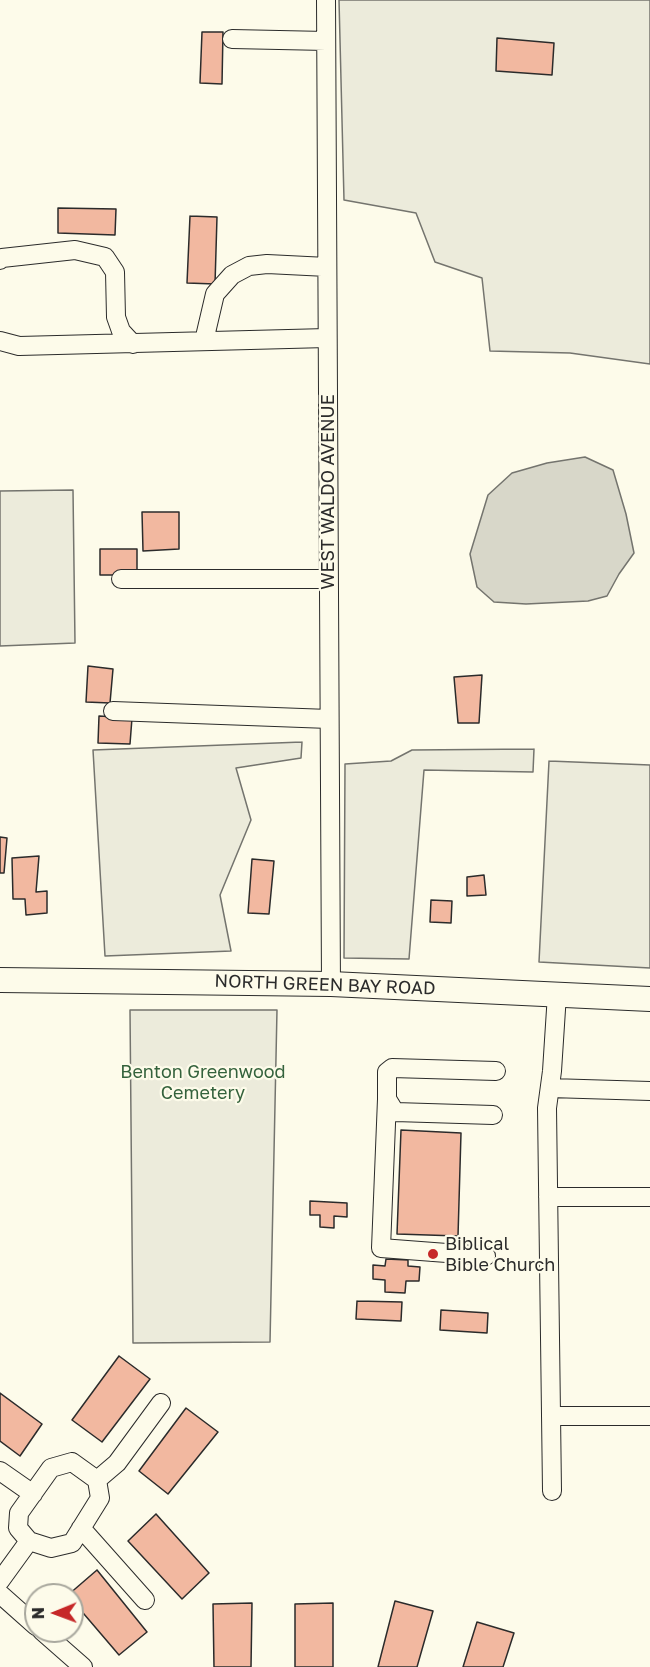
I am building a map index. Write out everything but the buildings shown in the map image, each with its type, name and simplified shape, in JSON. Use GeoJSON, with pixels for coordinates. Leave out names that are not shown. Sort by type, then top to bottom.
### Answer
{"type":"FeatureCollection","features":[{"type":"Feature","properties":{"kind":"main road","name":"NORTH GREEN BAY ROAD"},"geometry":{"type":"LineString","coordinates":[[0,980],[331,984],[650,999]]}},
{"type":"Feature","properties":{"kind":"street","name":"WEST WALDO AVENUE"},"geometry":{"type":"LineString","coordinates":[[326,0],[331,984]]}},
{"type":"Feature","properties":{"kind":"street"},"geometry":{"type":"LineString","coordinates":[[232,39],[326,41]]}},
{"type":"Feature","properties":{"kind":"street"},"geometry":{"type":"LineString","coordinates":[[0,260],[75,250],[105,257],[115,272],[116,317],[121,331],[133,344]]}},
{"type":"Feature","properties":{"kind":"street"},"geometry":{"type":"LineString","coordinates":[[204,341],[214,294],[232,275],[249,266],[267,264],[327,267]]}},
{"type":"Feature","properties":{"kind":"street"},"geometry":{"type":"LineString","coordinates":[[0,341],[19,346],[327,338]]}},
{"type":"Feature","properties":{"kind":"street"},"geometry":{"type":"LineString","coordinates":[[121,579],[329,579]]}},
{"type":"Feature","properties":{"kind":"street"},"geometry":{"type":"LineString","coordinates":[[113,711],[329,719]]}},
{"type":"Feature","properties":{"kind":"street"},"geometry":{"type":"LineString","coordinates":[[0,994],[26,980]]}},
{"type":"Feature","properties":{"kind":"street"},"geometry":{"type":"LineString","coordinates":[[552,1491],[547,1108],[556,994]]}},
{"type":"Feature","properties":{"kind":"street"},"geometry":{"type":"LineString","coordinates":[[486,1256],[381,1248],[387,1072],[392,1068],[496,1071]]}},
{"type":"Feature","properties":{"kind":"street"},"geometry":{"type":"LineString","coordinates":[[550,1088],[650,1091]]}},
{"type":"Feature","properties":{"kind":"street"},"geometry":{"type":"LineString","coordinates":[[387,1099],[395,1112],[493,1115]]}},
{"type":"Feature","properties":{"kind":"street"},"geometry":{"type":"LineString","coordinates":[[548,1197],[650,1197]]}},
{"type":"Feature","properties":{"kind":"street"},"geometry":{"type":"LineString","coordinates":[[97,1480],[117,1463],[161,1403]]}},
{"type":"Feature","properties":{"kind":"street"},"geometry":{"type":"LineString","coordinates":[[551,1416],[650,1416]]}},
{"type":"Feature","properties":{"kind":"street"},"geometry":{"type":"LineString","coordinates":[[72,1462],[97,1480],[100,1498],[72,1543],[51,1548],[29,1541],[18,1528],[19,1513],[51,1468],[72,1462]]}},
{"type":"Feature","properties":{"kind":"street"},"geometry":{"type":"LineString","coordinates":[[0,1471],[33,1494]]}},
{"type":"Feature","properties":{"kind":"street"},"geometry":{"type":"LineString","coordinates":[[81,1528],[145,1600]]}},
{"type":"Feature","properties":{"kind":"street"},"geometry":{"type":"LineString","coordinates":[[0,1581],[29,1541]]}},
{"type":"Feature","properties":{"kind":"street"},"geometry":{"type":"LineString","coordinates":[[0,1594],[24,1615]]}},
{"type":"Feature","properties":{"kind":"street"},"geometry":{"type":"LineString","coordinates":[[56,1643],[83,1667]]}},
{"type":"Feature","properties":{"kind":"green space"},"geometry":{"type":"Polygon","coordinates":[[[339,0],[650,0],[650,364],[570,353],[490,351],[482,278],[435,262],[416,213],[344,200],[339,0]]]}},
{"type":"Feature","properties":{"kind":"green space"},"geometry":{"type":"Polygon","coordinates":[[[73,490],[75,643],[0,646],[0,491],[73,490]]]}},
{"type":"Feature","properties":{"kind":"green space"},"geometry":{"type":"Polygon","coordinates":[[[302,742],[301,758],[236,768],[251,820],[220,895],[231,951],[105,956],[93,750],[302,742]]]}},
{"type":"Feature","properties":{"kind":"green space"},"geometry":{"type":"Polygon","coordinates":[[[534,749],[533,772],[424,770],[409,959],[344,958],[345,764],[391,761],[412,750],[534,749]]]}},
{"type":"Feature","properties":{"kind":"green space"},"geometry":{"type":"Polygon","coordinates":[[[549,761],[650,765],[650,968],[539,962],[549,761]]]}},
{"type":"Feature","properties":{"kind":"green space","name":"Benton Greenwood Cemetery"},"geometry":{"type":"Polygon","coordinates":[[[130,1010],[277,1010],[270,1342],[133,1343],[130,1010]]]}},
{"type":"Feature","properties":{"kind":"shaded area"},"geometry":{"type":"Polygon","coordinates":[[[585,457],[613,470],[626,514],[634,553],[607,596],[588,601],[526,604],[494,602],[477,587],[470,554],[488,495],[512,473],[547,463],[585,457]]]}},
{"type":"Feature","properties":{"kind":"place","name":"Biblical Bible Church"},"geometry":{"type":"Point","coordinates":[433,1254]}}]}
